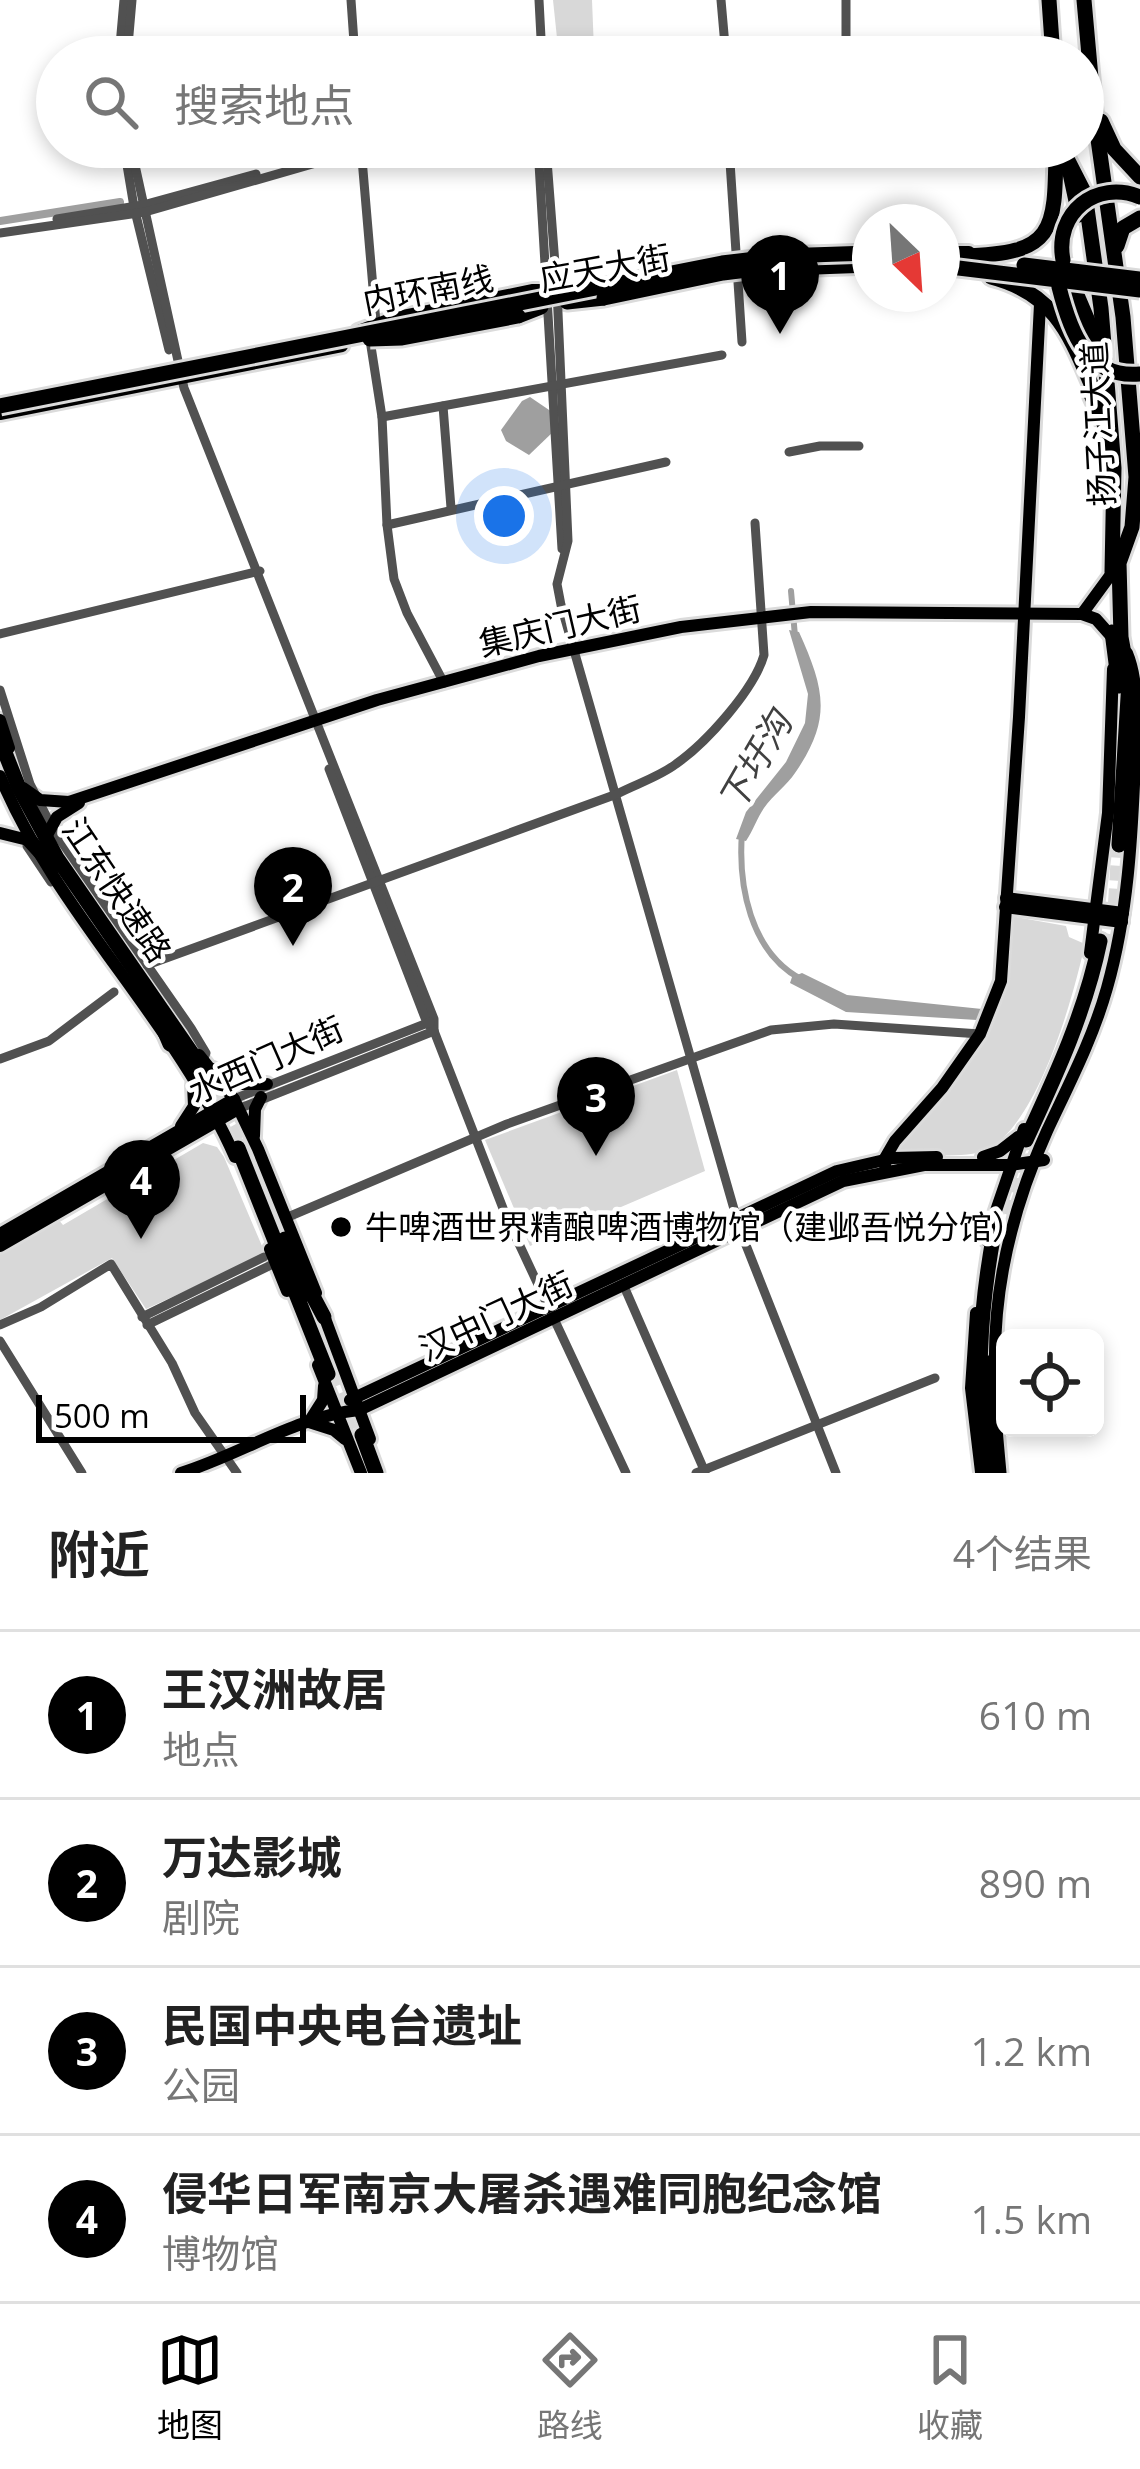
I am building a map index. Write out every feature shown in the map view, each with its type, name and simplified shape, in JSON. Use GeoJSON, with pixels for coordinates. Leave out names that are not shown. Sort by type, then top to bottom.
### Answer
{"type":"FeatureCollection","features":[{"type":"Feature","properties":{"kind":"highway"},"geometry":{"type":"LineString","coordinates":[[1049,0],[1052,36]]}},
{"type":"Feature","properties":{"kind":"highway","name":"扬子江大道"},"geometry":{"type":"LineString","coordinates":[[1084,0],[1087,36]]}},
{"type":"Feature","properties":{"kind":"highway"},"geometry":{"type":"LineString","coordinates":[[1104,126],[1140,177]]}},
{"type":"Feature","properties":{"kind":"highway","name":"扬子江大道"},"geometry":{"type":"LineString","coordinates":[[1066,168],[1085,194],[1111,425],[1112,573],[1117,649],[1120,681],[1115,844],[1129,681],[1117,649],[1119,563],[1132,526],[1136,477],[1104,165]]}},
{"type":"Feature","properties":{"kind":"highway"},"geometry":{"type":"LineString","coordinates":[[960,259],[1024,249],[1047,229],[1055,206],[1056,168]]}},
{"type":"Feature","properties":{"kind":"highway"},"geometry":{"type":"LineString","coordinates":[[1068,171],[1056,242],[1060,287],[1070,323],[1087,356],[1114,373],[1140,374]]}},
{"type":"Feature","properties":{"kind":"highway","name":"扬子江大道"},"geometry":{"type":"LineString","coordinates":[[1068,171],[1082,223],[1111,425]]}},
{"type":"Feature","properties":{"kind":"highway"},"geometry":{"type":"LineString","coordinates":[[1096,341],[1063,260],[1063,231],[1080,204],[1113,191],[1140,197]]}},
{"type":"Feature","properties":{"kind":"highway"},"geometry":{"type":"LineString","coordinates":[[1116,248],[1123,228],[1140,218]]}},
{"type":"Feature","properties":{"kind":"highway"},"geometry":{"type":"LineString","coordinates":[[362,336],[402,338],[518,316],[604,280],[695,261],[749,254],[781,261]]}},
{"type":"Feature","properties":{"kind":"highway","name":"内环南线"},"geometry":{"type":"LineString","coordinates":[[0,408],[678,278],[852,254]]}},
{"type":"Feature","properties":{"kind":"highway"},"geometry":{"type":"LineString","coordinates":[[362,336],[411,317],[513,298],[604,298],[781,261]]}},
{"type":"Feature","properties":{"kind":"highway","name":"内环南线"},"geometry":{"type":"LineString","coordinates":[[781,261],[852,264]]}},
{"type":"Feature","properties":{"kind":"highway"},"geometry":{"type":"LineString","coordinates":[[960,262],[1140,275]]}},
{"type":"Feature","properties":{"kind":"highway"},"geometry":{"type":"LineString","coordinates":[[960,263],[1140,294]]}},
{"type":"Feature","properties":{"kind":"highway"},"geometry":{"type":"LineString","coordinates":[[960,265],[1018,284],[1042,304],[1068,333],[1111,425]]}},
{"type":"Feature","properties":{"kind":"highway"},"geometry":{"type":"LineString","coordinates":[[1123,317],[1138,348]]}},
{"type":"Feature","properties":{"kind":"highway"},"geometry":{"type":"LineString","coordinates":[[1140,437],[1140,463]]}},
{"type":"Feature","properties":{"kind":"highway"},"geometry":{"type":"LineString","coordinates":[[1132,526],[1140,510]]}},
{"type":"Feature","properties":{"kind":"highway","name":"江东快速路"},"geometry":{"type":"LineString","coordinates":[[0,740],[56,864]]}},
{"type":"Feature","properties":{"kind":"highway","name":"江东快速路"},"geometry":{"type":"LineString","coordinates":[[0,759],[21,810],[197,1067]]}},
{"type":"Feature","properties":{"kind":"highway"},"geometry":{"type":"LineString","coordinates":[[49,831],[56,864]]}},
{"type":"Feature","properties":{"kind":"highway"},"geometry":{"type":"LineString","coordinates":[[28,843],[56,864]]}},
{"type":"Feature","properties":{"kind":"highway"},"geometry":{"type":"LineString","coordinates":[[1029,1137],[1082,1025],[1100,944]]}},
{"type":"Feature","properties":{"kind":"highway"},"geometry":{"type":"LineString","coordinates":[[159,1012],[184,1032]]}},
{"type":"Feature","properties":{"kind":"highway"},"geometry":{"type":"LineString","coordinates":[[159,1012],[170,1044]]}},
{"type":"Feature","properties":{"kind":"highway"},"geometry":{"type":"LineString","coordinates":[[244,1148],[324,1317]]}},
{"type":"Feature","properties":{"kind":"highway"},"geometry":{"type":"LineString","coordinates":[[244,1148],[292,1283],[333,1373]]}},
{"type":"Feature","properties":{"kind":"highway"},"geometry":{"type":"LineString","coordinates":[[985,1473],[980,1325],[997,1235],[990,1300],[990,1384],[1002,1473]]}},
{"type":"Feature","properties":{"kind":"highway"},"geometry":{"type":"LineString","coordinates":[[296,1262],[333,1373]]}},
{"type":"Feature","properties":{"kind":"highway"},"geometry":{"type":"LineString","coordinates":[[292,1283],[302,1325]]}},
{"type":"Feature","properties":{"kind":"highway"},"geometry":{"type":"LineString","coordinates":[[990,1384],[994,1360]]}},
{"type":"Feature","properties":{"kind":"highway"},"geometry":{"type":"LineString","coordinates":[[972,1369],[981,1414]]}},
{"type":"Feature","properties":{"kind":"highway"},"geometry":{"type":"LineString","coordinates":[[356,1422],[367,1472]]}},
{"type":"Feature","properties":{"kind":"main road"},"geometry":{"type":"LineString","coordinates":[[960,258],[1009,249],[1037,235],[1051,208],[1054,168]]}},
{"type":"Feature","properties":{"kind":"main road","name":"应天大街"},"geometry":{"type":"LineString","coordinates":[[0,408],[738,258],[852,253]]}},
{"type":"Feature","properties":{"kind":"main road","name":"应天大街"},"geometry":{"type":"LineString","coordinates":[[362,336],[376,323],[533,290],[556,298],[739,273],[852,266]]}},
{"type":"Feature","properties":{"kind":"main road"},"geometry":{"type":"LineString","coordinates":[[1042,304],[1068,341],[1112,445]]}},
{"type":"Feature","properties":{"kind":"main road"},"geometry":{"type":"LineString","coordinates":[[885,1166],[980,1034],[1001,981],[1042,304]]}},
{"type":"Feature","properties":{"kind":"main road"},"geometry":{"type":"LineString","coordinates":[[1002,1473],[994,1360],[1004,1266],[1026,1185],[1107,988],[1128,887],[1137,678],[1096,619],[1082,614],[1112,573]]}},
{"type":"Feature","properties":{"kind":"main road","name":"集庆门大街"},"geometry":{"type":"LineString","coordinates":[[70,804],[444,682],[681,626],[799,613],[1082,614]]}},
{"type":"Feature","properties":{"kind":"main road"},"geometry":{"type":"LineString","coordinates":[[985,1473],[973,1415],[972,1369],[981,1270],[988,1228],[1009,1167],[1029,1137],[1100,944],[1098,913],[1117,649]]}},
{"type":"Feature","properties":{"kind":"main road"},"geometry":{"type":"LineString","coordinates":[[1111,695],[1118,735]]}},
{"type":"Feature","properties":{"kind":"main road"},"geometry":{"type":"LineString","coordinates":[[0,720],[23,788],[184,1032],[200,1089],[225,1136],[244,1148],[288,1217],[324,1317],[333,1373],[329,1393],[335,1412],[356,1422]]}},
{"type":"Feature","properties":{"kind":"main road"},"geometry":{"type":"LineString","coordinates":[[0,776],[28,843],[81,922],[170,1044],[215,1078],[236,1104],[246,1124],[244,1148],[269,1261],[356,1422]]}},
{"type":"Feature","properties":{"kind":"main road"},"geometry":{"type":"LineString","coordinates":[[23,788],[37,797],[70,804],[49,831]]}},
{"type":"Feature","properties":{"kind":"main road"},"geometry":{"type":"LineString","coordinates":[[0,813],[7,793]]}},
{"type":"Feature","properties":{"kind":"main road"},"geometry":{"type":"LineString","coordinates":[[0,833],[28,843]]}},
{"type":"Feature","properties":{"kind":"main road"},"geometry":{"type":"LineString","coordinates":[[1102,884],[1109,895],[1128,887]]}},
{"type":"Feature","properties":{"kind":"main road"},"geometry":{"type":"LineString","coordinates":[[1073,909],[1102,884]]}},
{"type":"Feature","properties":{"kind":"main road"},"geometry":{"type":"LineString","coordinates":[[1006,902],[1123,917]]}},
{"type":"Feature","properties":{"kind":"main road"},"geometry":{"type":"LineString","coordinates":[[1073,909],[1100,944]]}},
{"type":"Feature","properties":{"kind":"main road"},"geometry":{"type":"LineString","coordinates":[[1082,1025],[1082,1056]]}},
{"type":"Feature","properties":{"kind":"main road"},"geometry":{"type":"LineString","coordinates":[[1059,1052],[1082,1025]]}},
{"type":"Feature","properties":{"kind":"main road"},"geometry":{"type":"LineString","coordinates":[[197,1067],[264,1090],[244,1148]]}},
{"type":"Feature","properties":{"kind":"main road"},"geometry":{"type":"LineString","coordinates":[[197,1067],[196,1097],[184,1133],[211,1136],[244,1148]]}},
{"type":"Feature","properties":{"kind":"main road"},"geometry":{"type":"LineString","coordinates":[[200,1089],[208,1094],[215,1091],[215,1078]]}},
{"type":"Feature","properties":{"kind":"main road","name":"水西门大街"},"geometry":{"type":"LineString","coordinates":[[0,1246],[236,1104]]}},
{"type":"Feature","properties":{"kind":"main road"},"geometry":{"type":"LineString","coordinates":[[225,1136],[224,1126],[231,1120],[246,1124]]}},
{"type":"Feature","properties":{"kind":"main road","name":"水西门大街"},"geometry":{"type":"LineString","coordinates":[[0,1234],[184,1133]]}},
{"type":"Feature","properties":{"kind":"main road"},"geometry":{"type":"LineString","coordinates":[[1000,1194],[995,1179],[979,1161],[1029,1137]]}},
{"type":"Feature","properties":{"kind":"main road","name":"汉中门大街"},"geometry":{"type":"LineString","coordinates":[[181,1473],[335,1412],[356,1422],[382,1391],[738,1224],[843,1181],[885,1166],[979,1161],[1009,1167],[1035,1161]]}},
{"type":"Feature","properties":{"kind":"main road"},"geometry":{"type":"LineString","coordinates":[[1009,1167],[1026,1185]]}},
{"type":"Feature","properties":{"kind":"main road"},"geometry":{"type":"LineString","coordinates":[[333,1373],[382,1391],[370,1414],[338,1432],[309,1422],[333,1373]]}},
{"type":"Feature","properties":{"kind":"main road"},"geometry":{"type":"LineString","coordinates":[[329,1393],[339,1397],[356,1422]]}},
{"type":"Feature","properties":{"kind":"street"},"geometry":{"type":"LineString","coordinates":[[125,36],[128,0]]}},
{"type":"Feature","properties":{"kind":"street"},"geometry":{"type":"LineString","coordinates":[[351,0],[354,36]]}},
{"type":"Feature","properties":{"kind":"street"},"geometry":{"type":"LineString","coordinates":[[536,0],[537,36]]}},
{"type":"Feature","properties":{"kind":"street"},"geometry":{"type":"LineString","coordinates":[[719,0],[722,36]]}},
{"type":"Feature","properties":{"kind":"street"},"geometry":{"type":"LineString","coordinates":[[849,0],[849,36]]}},
{"type":"Feature","properties":{"kind":"street"},"geometry":{"type":"LineString","coordinates":[[132,168],[178,373],[476,1138],[550,1313],[626,1473]]}},
{"type":"Feature","properties":{"kind":"street"},"geometry":{"type":"LineString","coordinates":[[0,231],[140,210],[288,168]]}},
{"type":"Feature","properties":{"kind":"street"},"geometry":{"type":"LineString","coordinates":[[360,168],[376,323]]}},
{"type":"Feature","properties":{"kind":"street"},"geometry":{"type":"LineString","coordinates":[[544,168],[556,298],[562,484],[557,584],[738,1224],[836,1473]]}},
{"type":"Feature","properties":{"kind":"street"},"geometry":{"type":"LineString","coordinates":[[732,168],[742,342]]}},
{"type":"Feature","properties":{"kind":"street"},"geometry":{"type":"LineString","coordinates":[[362,336],[382,417],[387,525],[398,592],[444,682]]}},
{"type":"Feature","properties":{"kind":"street"},"geometry":{"type":"LineString","coordinates":[[382,417],[722,355]]}},
{"type":"Feature","properties":{"kind":"street"},"geometry":{"type":"LineString","coordinates":[[442,406],[451,508]]}},
{"type":"Feature","properties":{"kind":"street"},"geometry":{"type":"LineString","coordinates":[[790,452],[859,446]]}},
{"type":"Feature","properties":{"kind":"street"},"geometry":{"type":"LineString","coordinates":[[387,525],[666,462]]}},
{"type":"Feature","properties":{"kind":"street"},"geometry":{"type":"LineString","coordinates":[[147,965],[617,794],[675,765],[720,722],[760,668],[764,655],[755,523]]}},
{"type":"Feature","properties":{"kind":"street"},"geometry":{"type":"LineString","coordinates":[[0,634],[257,572]]}},
{"type":"Feature","properties":{"kind":"street"},"geometry":{"type":"LineString","coordinates":[[0,690],[49,831],[206,1053],[197,1067],[183,1071],[28,843]]}},
{"type":"Feature","properties":{"kind":"street"},"geometry":{"type":"LineString","coordinates":[[114,992],[117,976]]}},
{"type":"Feature","properties":{"kind":"street"},"geometry":{"type":"LineString","coordinates":[[0,1059],[50,1041],[114,992],[128,992]]}},
{"type":"Feature","properties":{"kind":"street","name":"水西门大街"},"geometry":{"type":"LineString","coordinates":[[236,1104],[432,1024]]}},
{"type":"Feature","properties":{"kind":"street"},"geometry":{"type":"LineString","coordinates":[[288,1217],[476,1138],[771,1030],[834,1024],[980,1034]]}},
{"type":"Feature","properties":{"kind":"street"},"geometry":{"type":"LineString","coordinates":[[144,1321],[269,1261]]}},
{"type":"Feature","properties":{"kind":"street"},"geometry":{"type":"LineString","coordinates":[[0,1325],[111,1264],[172,1364],[195,1413],[237,1473]]}},
{"type":"Feature","properties":{"kind":"street"},"geometry":{"type":"LineString","coordinates":[[621,1280],[702,1472],[934,1378]]}},
{"type":"Feature","properties":{"kind":"street"},"geometry":{"type":"LineString","coordinates":[[0,1341],[82,1473]]}},
{"type":"Feature","properties":{"kind":"shaded area"},"geometry":{"type":"Polygon","coordinates":[[[553,0],[592,0],[593,36],[557,36],[553,0]]]}},
{"type":"Feature","properties":{"kind":"shaded area"},"geometry":{"type":"Polygon","coordinates":[[[530,397],[552,412],[554,431],[529,455],[506,441],[501,430],[530,397]]]}},
{"type":"Feature","properties":{"kind":"shaded area"},"geometry":{"type":"Polygon","coordinates":[[[789,630],[799,632],[814,670],[820,719],[795,773],[764,808],[746,841],[736,839],[746,812],[786,762],[805,723],[808,694],[789,630]]]}},
{"type":"Feature","properties":{"kind":"shaded area"},"geometry":{"type":"Polygon","coordinates":[[[1005,915],[1066,926],[1069,937],[1085,944],[1062,1026],[1037,1088],[1005,1136],[986,1150],[893,1155],[957,1076],[1001,981],[1005,915]]]}},
{"type":"Feature","properties":{"kind":"shaded area"},"geometry":{"type":"Polygon","coordinates":[[[802,973],[847,995],[982,1009],[982,1016],[977,1020],[846,1012],[790,983],[802,973]]]}},
{"type":"Feature","properties":{"kind":"shaded area"},"geometry":{"type":"Polygon","coordinates":[[[677,1070],[705,1171],[530,1246],[485,1140],[677,1070]]]}},
{"type":"Feature","properties":{"kind":"shaded area"},"geometry":{"type":"Polygon","coordinates":[[[203,1143],[217,1147],[224,1157],[265,1253],[262,1256],[146,1309],[112,1258],[0,1320],[0,1253],[57,1218],[63,1225],[203,1143]]]}},
{"type":"Feature","properties":{"kind":"waterway"},"geometry":{"type":"LineString","coordinates":[[0,221],[120,202]]}},
{"type":"Feature","properties":{"kind":"waterway","name":"下圩沟"},"geometry":{"type":"LineString","coordinates":[[791,591],[795,636]]}},
{"type":"Feature","properties":{"kind":"waterway","name":"下圩沟"},"geometry":{"type":"LineString","coordinates":[[742,833],[745,895],[759,935],[784,967],[801,979]]}},
{"type":"Feature","properties":{"kind":"tunnel"},"geometry":{"type":"LineString","coordinates":[[1108,949],[1119,845]]}},
{"type":"Feature","properties":{"kind":"tunnel"},"geometry":{"type":"LineString","coordinates":[[200,1065],[245,1145]]}},
{"type":"Feature","properties":{"kind":"tunnel"},"geometry":{"type":"LineString","coordinates":[[1001,1237],[1033,1150]]}},
{"type":"Feature","properties":{"kind":"tunnel"},"geometry":{"type":"LineString","coordinates":[[336,1370],[362,1435]]}},
{"type":"Feature","properties":{"kind":"place","name":"王汉洲故居"},"geometry":{"type":"Point","coordinates":[780,334]}},
{"type":"Feature","properties":{"kind":"place","name":"万达影城"},"geometry":{"type":"Point","coordinates":[293,946]}},
{"type":"Feature","properties":{"kind":"place","name":"民国中央电台遗址"},"geometry":{"type":"Point","coordinates":[596,1156]}},
{"type":"Feature","properties":{"kind":"place","name":"牛啤酒世界精酿啤酒博物馆（建邺吾悦分馆）"},"geometry":{"type":"Point","coordinates":[341,1227]}},
{"type":"Feature","properties":{"kind":"place","name":"侵华日军南京大屠杀遇难同胞纪念馆"},"geometry":{"type":"Point","coordinates":[141,1239]}}]}
